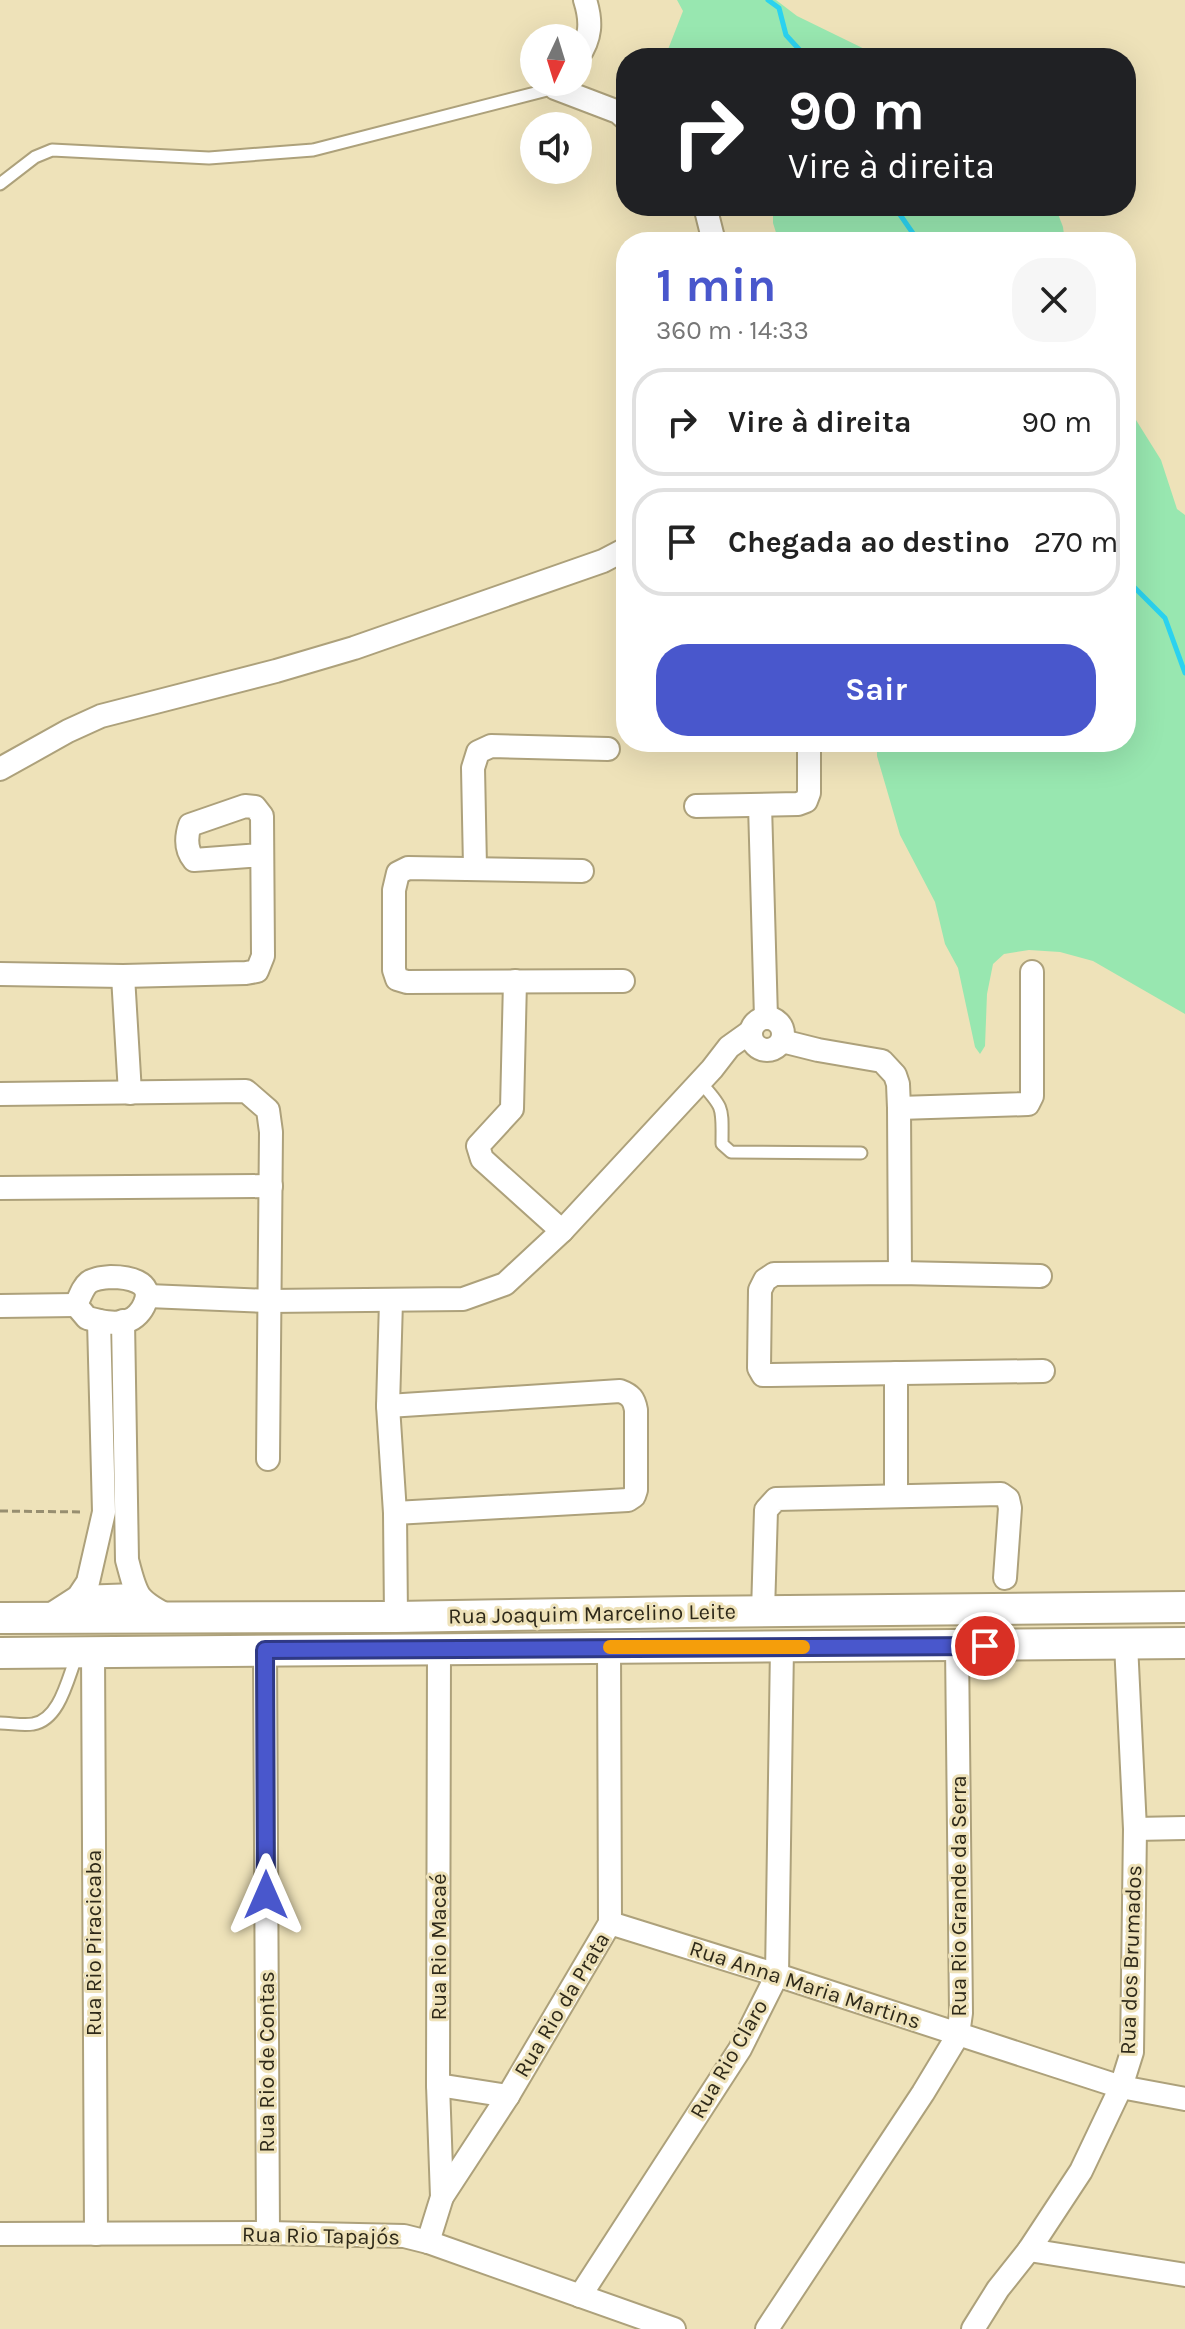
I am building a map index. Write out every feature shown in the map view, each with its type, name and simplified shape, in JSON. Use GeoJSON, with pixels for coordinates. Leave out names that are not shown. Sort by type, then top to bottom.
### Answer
{"type":"FeatureCollection","features":[{"type":"Feature","properties":{"kind":"main road","name":"Rua Joaquim Marcelino Leite"},"geometry":{"type":"LineString","coordinates":[[0,1618],[396,1617],[1185,1607]]}},
{"type":"Feature","properties":{"kind":"main road"},"geometry":{"type":"LineString","coordinates":[[687,1612],[692,1629],[688,1647]]}},
{"type":"Feature","properties":{"kind":"main road"},"geometry":{"type":"LineString","coordinates":[[737,1647],[726,1639],[724,1622],[751,1612]]}},
{"type":"Feature","properties":{"kind":"main road"},"geometry":{"type":"LineString","coordinates":[[0,1633],[14,1633],[47,1617]]}},
{"type":"Feature","properties":{"kind":"main road"},"geometry":{"type":"LineString","coordinates":[[130,1651],[169,1640],[272,1640],[281,1636],[286,1628],[285,1617]]}},
{"type":"Feature","properties":{"kind":"main road"},"geometry":{"type":"LineString","coordinates":[[1126,1644],[1128,1634],[1137,1627],[1185,1619]]}},
{"type":"Feature","properties":{"kind":"main road","name":"Rua Joaquim Marcelino Leite"},"geometry":{"type":"LineString","coordinates":[[0,1653],[1185,1643]]}},
{"type":"Feature","properties":{"kind":"street"},"geometry":{"type":"LineString","coordinates":[[585,0],[590,24]]}},
{"type":"Feature","properties":{"kind":"street"},"geometry":{"type":"LineString","coordinates":[[582,96],[616,111]]}},
{"type":"Feature","properties":{"kind":"street"},"geometry":{"type":"LineString","coordinates":[[0,769],[101,716],[354,648],[616,554]]}},
{"type":"Feature","properties":{"kind":"street"},"geometry":{"type":"LineString","coordinates":[[475,867],[473,768],[478,752],[491,746],[608,749]]}},
{"type":"Feature","properties":{"kind":"street"},"geometry":{"type":"LineString","coordinates":[[696,806],[798,804],[806,801],[809,793],[809,752]]}},
{"type":"Feature","properties":{"kind":"street"},"geometry":{"type":"LineString","coordinates":[[760,805],[768,1034]]}},
{"type":"Feature","properties":{"kind":"street"},"geometry":{"type":"LineString","coordinates":[[0,974],[123,976],[257,971],[263,956],[261,855]]}},
{"type":"Feature","properties":{"kind":"street"},"geometry":{"type":"LineString","coordinates":[[582,871],[475,867],[408,868],[398,873],[394,890],[394,970],[397,979],[407,982],[623,981]]}},
{"type":"Feature","properties":{"kind":"street"},"geometry":{"type":"LineString","coordinates":[[899,1108],[1028,1104],[1032,1096],[1032,972]]}},
{"type":"Feature","properties":{"kind":"street"},"geometry":{"type":"LineString","coordinates":[[123,976],[130,1093]]}},
{"type":"Feature","properties":{"kind":"street"},"geometry":{"type":"LineString","coordinates":[[515,981],[512,1109],[478,1146],[478,1154],[562,1231]]}},
{"type":"Feature","properties":{"kind":"street"},"geometry":{"type":"LineString","coordinates":[[148,1296],[269,1301],[463,1299],[505,1284],[562,1231],[706,1076],[729,1047],[768,1034],[818,1050],[873,1058],[882,1061],[895,1075],[899,1108],[900,1273]]}},
{"type":"Feature","properties":{"kind":"street"},"geometry":{"type":"LineString","coordinates":[[0,1094],[246,1091],[268,1110],[271,1132],[268,1459]]}},
{"type":"Feature","properties":{"kind":"street"},"geometry":{"type":"LineString","coordinates":[[0,1188],[271,1186]]}},
{"type":"Feature","properties":{"kind":"street"},"geometry":{"type":"LineString","coordinates":[[1040,1276],[774,1274],[765,1280],[760,1290],[759,1368],[763,1375],[1043,1371]]}},
{"type":"Feature","properties":{"kind":"street"},"geometry":{"type":"LineString","coordinates":[[127,1277],[139,1282],[148,1296],[142,1311],[129,1321],[87,1318],[76,1305],[86,1283],[92,1278],[127,1277]]}},
{"type":"Feature","properties":{"kind":"street"},"geometry":{"type":"LineString","coordinates":[[391,1301],[388,1406],[395,1513],[396,1617]]}},
{"type":"Feature","properties":{"kind":"street"},"geometry":{"type":"LineString","coordinates":[[0,1306],[76,1305]]}},
{"type":"Feature","properties":{"kind":"street"},"geometry":{"type":"LineString","coordinates":[[47,1617],[78,1597],[88,1582],[104,1512],[99,1321]]}},
{"type":"Feature","properties":{"kind":"street"},"geometry":{"type":"LineString","coordinates":[[123,1321],[127,1560],[137,1595],[149,1606],[174,1619]]}},
{"type":"Feature","properties":{"kind":"street"},"geometry":{"type":"LineString","coordinates":[[896,1373],[896,1495]]}},
{"type":"Feature","properties":{"kind":"street"},"geometry":{"type":"LineString","coordinates":[[388,1406],[620,1391],[629,1394],[636,1410],[636,1490],[628,1500],[395,1513]]}},
{"type":"Feature","properties":{"kind":"street"},"geometry":{"type":"LineString","coordinates":[[751,1612],[766,1510],[776,1499],[1001,1494],[1008,1499],[1010,1508],[1005,1578]]}},
{"type":"Feature","properties":{"kind":"street"},"geometry":{"type":"LineString","coordinates":[[78,1597],[137,1595]]}},
{"type":"Feature","properties":{"kind":"street","name":"Rua dos Brumados"},"geometry":{"type":"LineString","coordinates":[[973,2329],[1081,2171],[1121,2087],[1132,2052],[1135,1829],[1126,1644]]}},
{"type":"Feature","properties":{"kind":"street","name":"Rua Rio Grande da Serra"},"geometry":{"type":"LineString","coordinates":[[767,2329],[958,2035],[961,2013],[957,1646]]}},
{"type":"Feature","properties":{"kind":"street","name":"Rua Rio da Prata"},"geometry":{"type":"LineString","coordinates":[[442,2197],[508,2096],[610,1923],[609,1647]]}},
{"type":"Feature","properties":{"kind":"street","name":"Rua Rio Claro"},"geometry":{"type":"LineString","coordinates":[[580,2296],[740,2049],[777,1975],[782,1647]]}},
{"type":"Feature","properties":{"kind":"street","name":"Rua Rio Macaé"},"geometry":{"type":"LineString","coordinates":[[428,2242],[442,2197],[438,2085],[439,1649]]}},
{"type":"Feature","properties":{"kind":"street","name":"Rua Rio de Contas"},"geometry":{"type":"LineString","coordinates":[[265,1650],[268,2233]]}},
{"type":"Feature","properties":{"kind":"street","name":"Rua Rio Piracicaba"},"geometry":{"type":"LineString","coordinates":[[86,1651],[96,2234]]}},
{"type":"Feature","properties":{"kind":"street"},"geometry":{"type":"LineString","coordinates":[[1135,1829],[1185,1828]]}},
{"type":"Feature","properties":{"kind":"street","name":"Rua Anna Maria Martins"},"geometry":{"type":"LineString","coordinates":[[610,1923],[1121,2087],[1185,2099]]}},
{"type":"Feature","properties":{"kind":"street"},"geometry":{"type":"LineString","coordinates":[[438,2085],[508,2096]]}},
{"type":"Feature","properties":{"kind":"street","name":"Rua Rio Tapajós"},"geometry":{"type":"LineString","coordinates":[[0,2234],[404,2236],[674,2329]]}},
{"type":"Feature","properties":{"kind":"street"},"geometry":{"type":"LineString","coordinates":[[1029,2250],[1185,2275]]}},
{"type":"Feature","properties":{"kind":"lane"},"geometry":{"type":"LineString","coordinates":[[0,184],[35,157],[52,150],[209,158],[313,150],[520,95]]}},
{"type":"Feature","properties":{"kind":"lane"},"geometry":{"type":"LineString","coordinates":[[706,1076],[722,1111],[722,1144],[726,1150],[861,1153]]}},
{"type":"Feature","properties":{"kind":"lane"},"geometry":{"type":"LineString","coordinates":[[0,1723],[33,1724],[44,1721],[55,1712],[86,1651]]}},
{"type":"Feature","properties":{"kind":"path"},"geometry":{"type":"LineString","coordinates":[[0,1511],[104,1512]]}},
{"type":"Feature","properties":{"kind":"green space"},"geometry":{"type":"Polygon","coordinates":[[[677,0],[776,0],[797,16],[863,48],[669,48],[683,11],[677,0]]]}},
{"type":"Feature","properties":{"kind":"green space"},"geometry":{"type":"Polygon","coordinates":[[[773,216],[1059,216],[1064,232],[776,232],[773,216]]]}},
{"type":"Feature","properties":{"kind":"green space"},"geometry":{"type":"Polygon","coordinates":[[[1136,420],[1161,460],[1177,509],[1185,515],[1185,1014],[1093,961],[1060,952],[1029,950],[1004,954],[993,964],[987,994],[985,1046],[980,1054],[975,1047],[958,968],[945,944],[935,902],[900,835],[877,752],[1136,752],[1136,420]]]}},
{"type":"Feature","properties":{"kind":"waterway"},"geometry":{"type":"LineString","coordinates":[[768,0],[779,8],[786,35],[798,48]]}},
{"type":"Feature","properties":{"kind":"waterway"},"geometry":{"type":"LineString","coordinates":[[901,216],[912,232]]}},
{"type":"Feature","properties":{"kind":"waterway"},"geometry":{"type":"LineString","coordinates":[[1136,589],[1165,618],[1185,673]]}},
{"type":"Feature","properties":{"kind":"slow traffic"},"geometry":{"type":"LineString","coordinates":[[610,1647],[803,1647]]}},
{"type":"Feature","properties":{"kind":"route"},"geometry":{"type":"LineString","coordinates":[[266,1895],[265,1650],[985,1646]]}}]}
